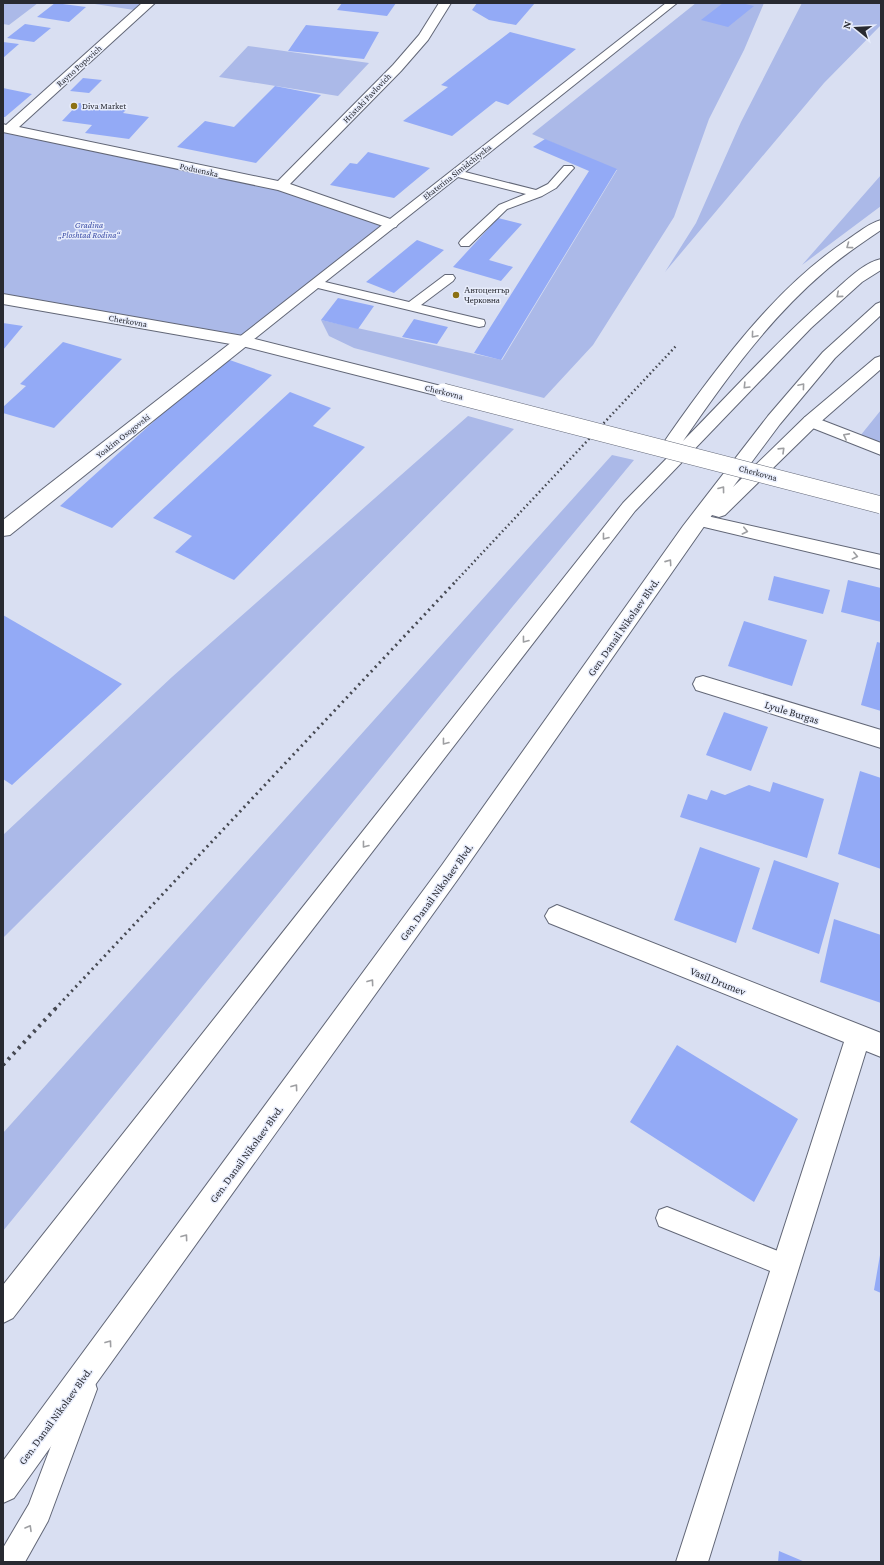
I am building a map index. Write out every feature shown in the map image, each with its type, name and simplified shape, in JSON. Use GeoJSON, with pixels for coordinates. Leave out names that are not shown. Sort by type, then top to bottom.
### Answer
{"type":"FeatureCollection","features":[{"type":"Feature","properties":{"kind":"street","name":"Rayno Popovich"},"geometry":{"type":"LineString","coordinates":[[6,128],[150,3]]}},
{"type":"Feature","properties":{"kind":"street","name":"Hristaki Pavlovich"},"geometry":{"type":"LineString","coordinates":[[281,186],[397,68],[424,37],[445,3]]}},
{"type":"Feature","properties":{"kind":"street","name":"Poduenska"},"geometry":{"type":"LineString","coordinates":[[6,128],[281,186],[391,224]]}},
{"type":"Feature","properties":{"kind":"street"},"geometry":{"type":"LineString","coordinates":[[3,1308],[629,506],[734,359],[773,312],[819,268],[881,224]]}},
{"type":"Feature","properties":{"kind":"street"},"geometry":{"type":"LineString","coordinates":[[629,506],[804,325],[857,279],[881,263]]}},
{"type":"Feature","properties":{"kind":"street","name":"Cherkovna"},"geometry":{"type":"LineString","coordinates":[[3,299],[243,341],[881,505]]}},
{"type":"Feature","properties":{"kind":"street","name":"Gen. Danail Nikolaev Blvd."},"geometry":{"type":"LineString","coordinates":[[3,1487],[446,878],[690,531],[774,420],[829,355],[881,307]]}},
{"type":"Feature","properties":{"kind":"street","name":"Yoakim Osogovski"},"geometry":{"type":"LineString","coordinates":[[3,530],[243,341]]}},
{"type":"Feature","properties":{"kind":"street"},"geometry":{"type":"LineString","coordinates":[[690,531],[707,522],[811,421],[881,361]]}},
{"type":"Feature","properties":{"kind":"street"},"geometry":{"type":"LineString","coordinates":[[811,421],[837,431],[856,441],[881,449]]}},
{"type":"Feature","properties":{"kind":"street"},"geometry":{"type":"LineString","coordinates":[[707,522],[881,562]]}},
{"type":"Feature","properties":{"kind":"street","name":"Lyule Burgas"},"geometry":{"type":"LineString","coordinates":[[703,684],[881,739]]}},
{"type":"Feature","properties":{"kind":"street","name":"Vasil Drumev"},"geometry":{"type":"LineString","coordinates":[[557,916],[869,1041]]}},
{"type":"Feature","properties":{"kind":"street"},"geometry":{"type":"LineString","coordinates":[[692,1562],[785,1265],[869,1041]]}},
{"type":"Feature","properties":{"kind":"lane","name":"Ekaterina Simidchiyska"},"geometry":{"type":"LineString","coordinates":[[243,341],[672,3]]}},
{"type":"Feature","properties":{"kind":"lane"},"geometry":{"type":"LineString","coordinates":[[465,243],[503,207],[538,194],[552,186],[568,168]]}},
{"type":"Feature","properties":{"kind":"lane"},"geometry":{"type":"LineString","coordinates":[[457,173],[538,194]]}},
{"type":"Feature","properties":{"kind":"lane"},"geometry":{"type":"LineString","coordinates":[[411,307],[449,278]]}},
{"type":"Feature","properties":{"kind":"lane"},"geometry":{"type":"LineString","coordinates":[[316,284],[479,324]]}},
{"type":"Feature","properties":{"kind":"lane"},"geometry":{"type":"LineString","coordinates":[[667,1218],[785,1265]]}},
{"type":"Feature","properties":{"kind":"lane"},"geometry":{"type":"LineString","coordinates":[[10,1562],[39,1512],[94,1363]]}},
{"type":"Feature","properties":{"kind":"green space"},"geometry":{"type":"Polygon","coordinates":[[[3,3],[38,3],[9,25],[3,24],[3,3]]]}},
{"type":"Feature","properties":{"kind":"green space"},"geometry":{"type":"Polygon","coordinates":[[[88,3],[149,3],[141,11],[88,3]]]}},
{"type":"Feature","properties":{"kind":"green space"},"geometry":{"type":"Polygon","coordinates":[[[696,3],[764,3],[744,50],[709,119],[674,217],[593,345],[544,398],[354,348],[329,336],[321,320],[502,360],[617,170],[532,134],[696,3]]]}},
{"type":"Feature","properties":{"kind":"green space"},"geometry":{"type":"Polygon","coordinates":[[[802,3],[881,3],[881,25],[824,83],[665,272],[696,223],[741,122],[802,3]]]}},
{"type":"Feature","properties":{"kind":"green space"},"geometry":{"type":"Polygon","coordinates":[[[248,46],[369,63],[338,96],[219,77],[248,46]]]}},
{"type":"Feature","properties":{"kind":"green space","name":"Gradina „Ploshtad Rodina“"},"geometry":{"type":"Polygon","coordinates":[[[3,128],[245,180],[391,224],[243,341],[3,299],[3,128]]]}},
{"type":"Feature","properties":{"kind":"green space"},"geometry":{"type":"Polygon","coordinates":[[[881,175],[881,206],[802,265],[881,175]]]}},
{"type":"Feature","properties":{"kind":"green space"},"geometry":{"type":"Polygon","coordinates":[[[881,410],[881,449],[856,441],[881,410]]]}},
{"type":"Feature","properties":{"kind":"green space"},"geometry":{"type":"Polygon","coordinates":[[[468,416],[514,429],[3,938],[3,835],[172,677],[468,416]]]}},
{"type":"Feature","properties":{"kind":"green space"},"geometry":{"type":"Polygon","coordinates":[[[612,455],[634,460],[494,629],[3,1231],[3,1133],[612,455]]]}},
{"type":"Feature","properties":{"kind":"building"},"geometry":{"type":"Polygon","coordinates":[[[55,3],[86,7],[69,22],[37,17],[55,3]]]}},
{"type":"Feature","properties":{"kind":"building"},"geometry":{"type":"Polygon","coordinates":[[[342,3],[396,3],[387,16],[337,10],[342,3]]]}},
{"type":"Feature","properties":{"kind":"building"},"geometry":{"type":"Polygon","coordinates":[[[477,3],[535,3],[516,25],[489,20],[472,10],[477,3]]]}},
{"type":"Feature","properties":{"kind":"building"},"geometry":{"type":"Polygon","coordinates":[[[723,3],[741,3],[754,6],[728,27],[701,20],[723,3]]]}},
{"type":"Feature","properties":{"kind":"building"},"geometry":{"type":"Polygon","coordinates":[[[25,24],[51,28],[34,42],[7,38],[25,24]]]}},
{"type":"Feature","properties":{"kind":"building"},"geometry":{"type":"Polygon","coordinates":[[[306,25],[379,32],[364,59],[288,51],[306,25]]]}},
{"type":"Feature","properties":{"kind":"building"},"geometry":{"type":"Polygon","coordinates":[[[510,32],[576,49],[508,105],[496,101],[452,136],[403,121],[448,87],[441,85],[510,32]]]}},
{"type":"Feature","properties":{"kind":"building"},"geometry":{"type":"Polygon","coordinates":[[[3,42],[19,44],[3,58],[3,42]]]}},
{"type":"Feature","properties":{"kind":"building"},"geometry":{"type":"Polygon","coordinates":[[[83,78],[102,80],[89,93],[70,91],[83,78]]]}},
{"type":"Feature","properties":{"kind":"building"},"geometry":{"type":"Polygon","coordinates":[[[275,86],[321,95],[256,163],[177,147],[205,121],[234,127],[275,86]]]}},
{"type":"Feature","properties":{"kind":"building"},"geometry":{"type":"Polygon","coordinates":[[[3,88],[32,94],[5,117],[3,117],[3,88]]]}},
{"type":"Feature","properties":{"kind":"building"},"geometry":{"type":"Polygon","coordinates":[[[79,103],[127,109],[123,113],[149,117],[129,139],[85,133],[92,125],[62,121],[79,103]]]}},
{"type":"Feature","properties":{"kind":"building"},"geometry":{"type":"Polygon","coordinates":[[[545,139],[617,169],[501,360],[474,353],[589,171],[533,147],[545,139]]]}},
{"type":"Feature","properties":{"kind":"building"},"geometry":{"type":"Polygon","coordinates":[[[368,152],[430,168],[394,198],[330,185],[350,163],[357,164],[368,152]]]}},
{"type":"Feature","properties":{"kind":"building"},"geometry":{"type":"Polygon","coordinates":[[[498,218],[522,224],[489,260],[513,267],[501,281],[453,267],[498,218]]]}},
{"type":"Feature","properties":{"kind":"building"},"geometry":{"type":"Polygon","coordinates":[[[417,240],[444,250],[394,293],[366,282],[417,240]]]}},
{"type":"Feature","properties":{"kind":"building"},"geometry":{"type":"Polygon","coordinates":[[[338,298],[374,306],[358,329],[321,320],[338,298]]]}},
{"type":"Feature","properties":{"kind":"building"},"geometry":{"type":"Polygon","coordinates":[[[414,319],[448,327],[437,344],[402,337],[414,319]]]}},
{"type":"Feature","properties":{"kind":"building"},"geometry":{"type":"Polygon","coordinates":[[[3,323],[23,326],[3,350],[3,323]]]}},
{"type":"Feature","properties":{"kind":"building"},"geometry":{"type":"Polygon","coordinates":[[[63,342],[122,359],[54,428],[3,413],[3,407],[26,386],[20,384],[63,342]]]}},
{"type":"Feature","properties":{"kind":"building"},"geometry":{"type":"Polygon","coordinates":[[[224,358],[272,375],[112,528],[60,506],[224,358]]]}},
{"type":"Feature","properties":{"kind":"building"},"geometry":{"type":"Polygon","coordinates":[[[290,392],[331,408],[313,426],[365,447],[234,580],[175,552],[192,536],[153,518],[290,392]]]}},
{"type":"Feature","properties":{"kind":"building"},"geometry":{"type":"Polygon","coordinates":[[[774,576],[830,590],[823,614],[768,600],[774,576]]]}},
{"type":"Feature","properties":{"kind":"building"},"geometry":{"type":"Polygon","coordinates":[[[848,580],[881,588],[881,622],[841,612],[848,580]]]}},
{"type":"Feature","properties":{"kind":"building"},"geometry":{"type":"Polygon","coordinates":[[[3,615],[122,684],[12,785],[3,779],[3,615]]]}},
{"type":"Feature","properties":{"kind":"building"},"geometry":{"type":"Polygon","coordinates":[[[744,621],[807,640],[792,686],[728,666],[744,621]]]}},
{"type":"Feature","properties":{"kind":"building"},"geometry":{"type":"Polygon","coordinates":[[[877,642],[881,643],[881,711],[861,705],[877,642]]]}},
{"type":"Feature","properties":{"kind":"building"},"geometry":{"type":"Polygon","coordinates":[[[724,712],[768,727],[751,771],[706,755],[724,712]]]}},
{"type":"Feature","properties":{"kind":"building"},"geometry":{"type":"Polygon","coordinates":[[[860,771],[881,778],[881,869],[838,854],[860,771]]]}},
{"type":"Feature","properties":{"kind":"building"},"geometry":{"type":"Polygon","coordinates":[[[773,782],[824,799],[807,858],[680,817],[688,794],[707,800],[711,790],[725,795],[749,785],[770,792],[773,782]]]}},
{"type":"Feature","properties":{"kind":"building"},"geometry":{"type":"Polygon","coordinates":[[[700,847],[760,868],[736,943],[674,920],[700,847]]]}},
{"type":"Feature","properties":{"kind":"building"},"geometry":{"type":"Polygon","coordinates":[[[774,860],[839,883],[819,954],[752,929],[774,860]]]}},
{"type":"Feature","properties":{"kind":"building"},"geometry":{"type":"Polygon","coordinates":[[[834,919],[881,935],[881,1003],[820,982],[834,919]]]}},
{"type":"Feature","properties":{"kind":"building"},"geometry":{"type":"Polygon","coordinates":[[[677,1045],[798,1119],[754,1202],[630,1122],[677,1045]]]}},
{"type":"Feature","properties":{"kind":"building"},"geometry":{"type":"Polygon","coordinates":[[[881,1255],[881,1293],[874,1290],[881,1255]]]}},
{"type":"Feature","properties":{"kind":"building"},"geometry":{"type":"Polygon","coordinates":[[[779,1551],[805,1562],[778,1562],[779,1551]]]}},
{"type":"Feature","properties":{"kind":"railway"},"geometry":{"type":"LineString","coordinates":[[456,581],[676,346]]}},
{"type":"Feature","properties":{"kind":"railway"},"geometry":{"type":"LineString","coordinates":[[55,1009],[457,580]]}},
{"type":"Feature","properties":{"kind":"railway"},"geometry":{"type":"LineString","coordinates":[[3,1065],[56,1008]]}},
{"type":"Feature","properties":{"kind":"place","name":"Diva Market"},"geometry":{"type":"Point","coordinates":[74,106]}},
{"type":"Feature","properties":{"kind":"place","name":"Автоцентър Черковна"},"geometry":{"type":"Point","coordinates":[456,295]}}]}
